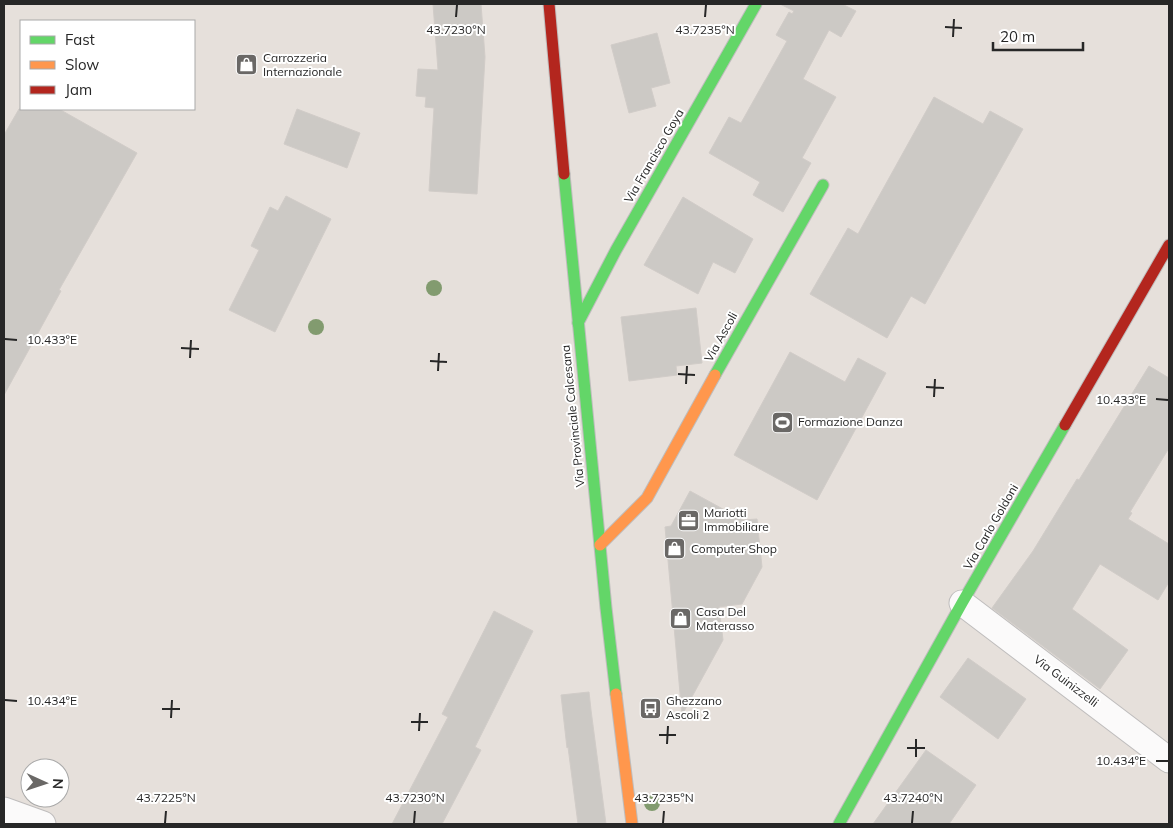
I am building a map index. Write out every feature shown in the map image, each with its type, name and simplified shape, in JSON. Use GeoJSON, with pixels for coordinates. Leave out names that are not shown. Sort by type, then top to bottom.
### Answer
{"type":"FeatureCollection","features":[{"type":"Feature","properties":{"kind":"street","name":"Via Provinciale Calcesana"},"geometry":{"type":"LineString","coordinates":[[549,4],[606,608],[632,824]]}},
{"type":"Feature","properties":{"kind":"street","name":"Via Francisco Goya"},"geometry":{"type":"LineString","coordinates":[[578,323],[621,242],[756,4]]}},
{"type":"Feature","properties":{"kind":"street","name":"Via Ascoli"},"geometry":{"type":"LineString","coordinates":[[600,545],[647,498],[823,184]]}},
{"type":"Feature","properties":{"kind":"street","name":"Via Carlo Goldoni"},"geometry":{"type":"LineString","coordinates":[[839,824],[962,604],[1169,245]]}},
{"type":"Feature","properties":{"kind":"street","name":"Via Guinizzelli"},"geometry":{"type":"LineString","coordinates":[[962,604],[1169,760]]}},
{"type":"Feature","properties":{"kind":"street"},"geometry":{"type":"LineString","coordinates":[[4,810],[43,824]]}},
{"type":"Feature","properties":{"kind":"building"},"geometry":{"type":"Polygon","coordinates":[[[433,4],[481,4],[485,57],[477,194],[429,191],[434,108],[425,107],[426,97],[416,96],[418,69],[438,70],[433,4]]]}},
{"type":"Feature","properties":{"kind":"building"},"geometry":{"type":"Polygon","coordinates":[[[780,4],[842,4],[856,11],[841,37],[829,30],[803,79],[836,97],[802,158],[811,163],[783,212],[753,195],[760,182],[709,153],[729,117],[741,123],[787,41],[776,35],[789,12],[792,14],[794,11],[780,4]]]}},
{"type":"Feature","properties":{"kind":"building"},"geometry":{"type":"Polygon","coordinates":[[[657,33],[670,83],[651,88],[656,106],[629,113],[611,45],[657,33]]]}},
{"type":"Feature","properties":{"kind":"building"},"geometry":{"type":"Polygon","coordinates":[[[934,97],[983,124],[990,111],[1023,129],[925,304],[911,296],[887,338],[810,294],[848,228],[858,234],[934,97]]]}},
{"type":"Feature","properties":{"kind":"building"},"geometry":{"type":"Polygon","coordinates":[[[19,109],[61,110],[137,153],[59,290],[61,291],[4,395],[4,135],[19,109]]]}},
{"type":"Feature","properties":{"kind":"building"},"geometry":{"type":"Polygon","coordinates":[[[297,109],[360,133],[347,168],[284,144],[297,109]]]}},
{"type":"Feature","properties":{"kind":"building"},"geometry":{"type":"Polygon","coordinates":[[[286,196],[331,219],[275,332],[229,310],[259,250],[251,246],[270,207],[278,211],[286,196]]]}},
{"type":"Feature","properties":{"kind":"building"},"geometry":{"type":"Polygon","coordinates":[[[683,197],[753,239],[735,273],[713,262],[698,294],[644,265],[683,197]]]}},
{"type":"Feature","properties":{"kind":"building"},"geometry":{"type":"Polygon","coordinates":[[[696,308],[702,363],[676,366],[677,375],[629,381],[621,317],[696,308]]]}},
{"type":"Feature","properties":{"kind":"building"},"geometry":{"type":"Polygon","coordinates":[[[790,352],[845,382],[858,358],[886,373],[817,500],[734,455],[790,352]]]}},
{"type":"Feature","properties":{"kind":"building"},"geometry":{"type":"Polygon","coordinates":[[[1149,366],[1169,378],[1169,448],[1130,512],[1132,513],[1128,519],[1169,544],[1169,582],[1158,600],[1100,564],[1072,609],[1128,650],[1100,689],[992,608],[1033,551],[1149,366]]]}},
{"type":"Feature","properties":{"kind":"building"},"geometry":{"type":"Polygon","coordinates":[[[690,491],[743,520],[757,519],[762,567],[742,604],[719,607],[723,640],[682,715],[665,527],[671,526],[690,491]]]}},
{"type":"Feature","properties":{"kind":"building"},"geometry":{"type":"Polygon","coordinates":[[[494,611],[533,631],[475,747],[481,750],[442,824],[392,824],[448,717],[442,714],[494,611]]]}},
{"type":"Feature","properties":{"kind":"building"},"geometry":{"type":"Polygon","coordinates":[[[968,658],[1026,699],[998,739],[940,697],[968,658]]]}},
{"type":"Feature","properties":{"kind":"building"},"geometry":{"type":"Polygon","coordinates":[[[589,692],[606,824],[578,824],[567,748],[561,695],[589,692]]]}},
{"type":"Feature","properties":{"kind":"building"},"geometry":{"type":"Polygon","coordinates":[[[926,750],[976,785],[949,824],[873,824],[926,750]]]}},
{"type":"Feature","properties":{"kind":"traffic: fast"},"geometry":{"type":"LineString","coordinates":[[578,323],[616,250],[756,4]]}},
{"type":"Feature","properties":{"kind":"traffic: fast"},"geometry":{"type":"LineString","coordinates":[[564,174],[616,694]]}},
{"type":"Feature","properties":{"kind":"traffic: fast"},"geometry":{"type":"LineString","coordinates":[[715,375],[823,185]]}},
{"type":"Feature","properties":{"kind":"traffic: fast"},"geometry":{"type":"LineString","coordinates":[[839,824],[962,603],[1065,425]]}},
{"type":"Feature","properties":{"kind":"traffic: slow"},"geometry":{"type":"LineString","coordinates":[[600,545],[647,498],[715,375]]}},
{"type":"Feature","properties":{"kind":"traffic: slow"},"geometry":{"type":"LineString","coordinates":[[616,694],[632,824]]}},
{"type":"Feature","properties":{"kind":"traffic: jam"},"geometry":{"type":"LineString","coordinates":[[549,4],[564,174]]}},
{"type":"Feature","properties":{"kind":"traffic: jam"},"geometry":{"type":"LineString","coordinates":[[1065,425],[1169,245]]}},
{"type":"Feature","properties":{"kind":"place","name":"Carrozzeria Internazionale"},"geometry":{"type":"Point","coordinates":[247,65]}},
{"type":"Feature","properties":{"kind":"place","name":"Formazione Danza"},"geometry":{"type":"Point","coordinates":[782,422]}},
{"type":"Feature","properties":{"kind":"place","name":"Mariotti Immobiliare"},"geometry":{"type":"Point","coordinates":[688,520]}},
{"type":"Feature","properties":{"kind":"place","name":"Computer Shop"},"geometry":{"type":"Point","coordinates":[675,549]}},
{"type":"Feature","properties":{"kind":"place","name":"Casa Del Materasso"},"geometry":{"type":"Point","coordinates":[680,619]}},
{"type":"Feature","properties":{"kind":"place","name":"Ghezzano Ascoli 2"},"geometry":{"type":"Point","coordinates":[650,708]}}]}
